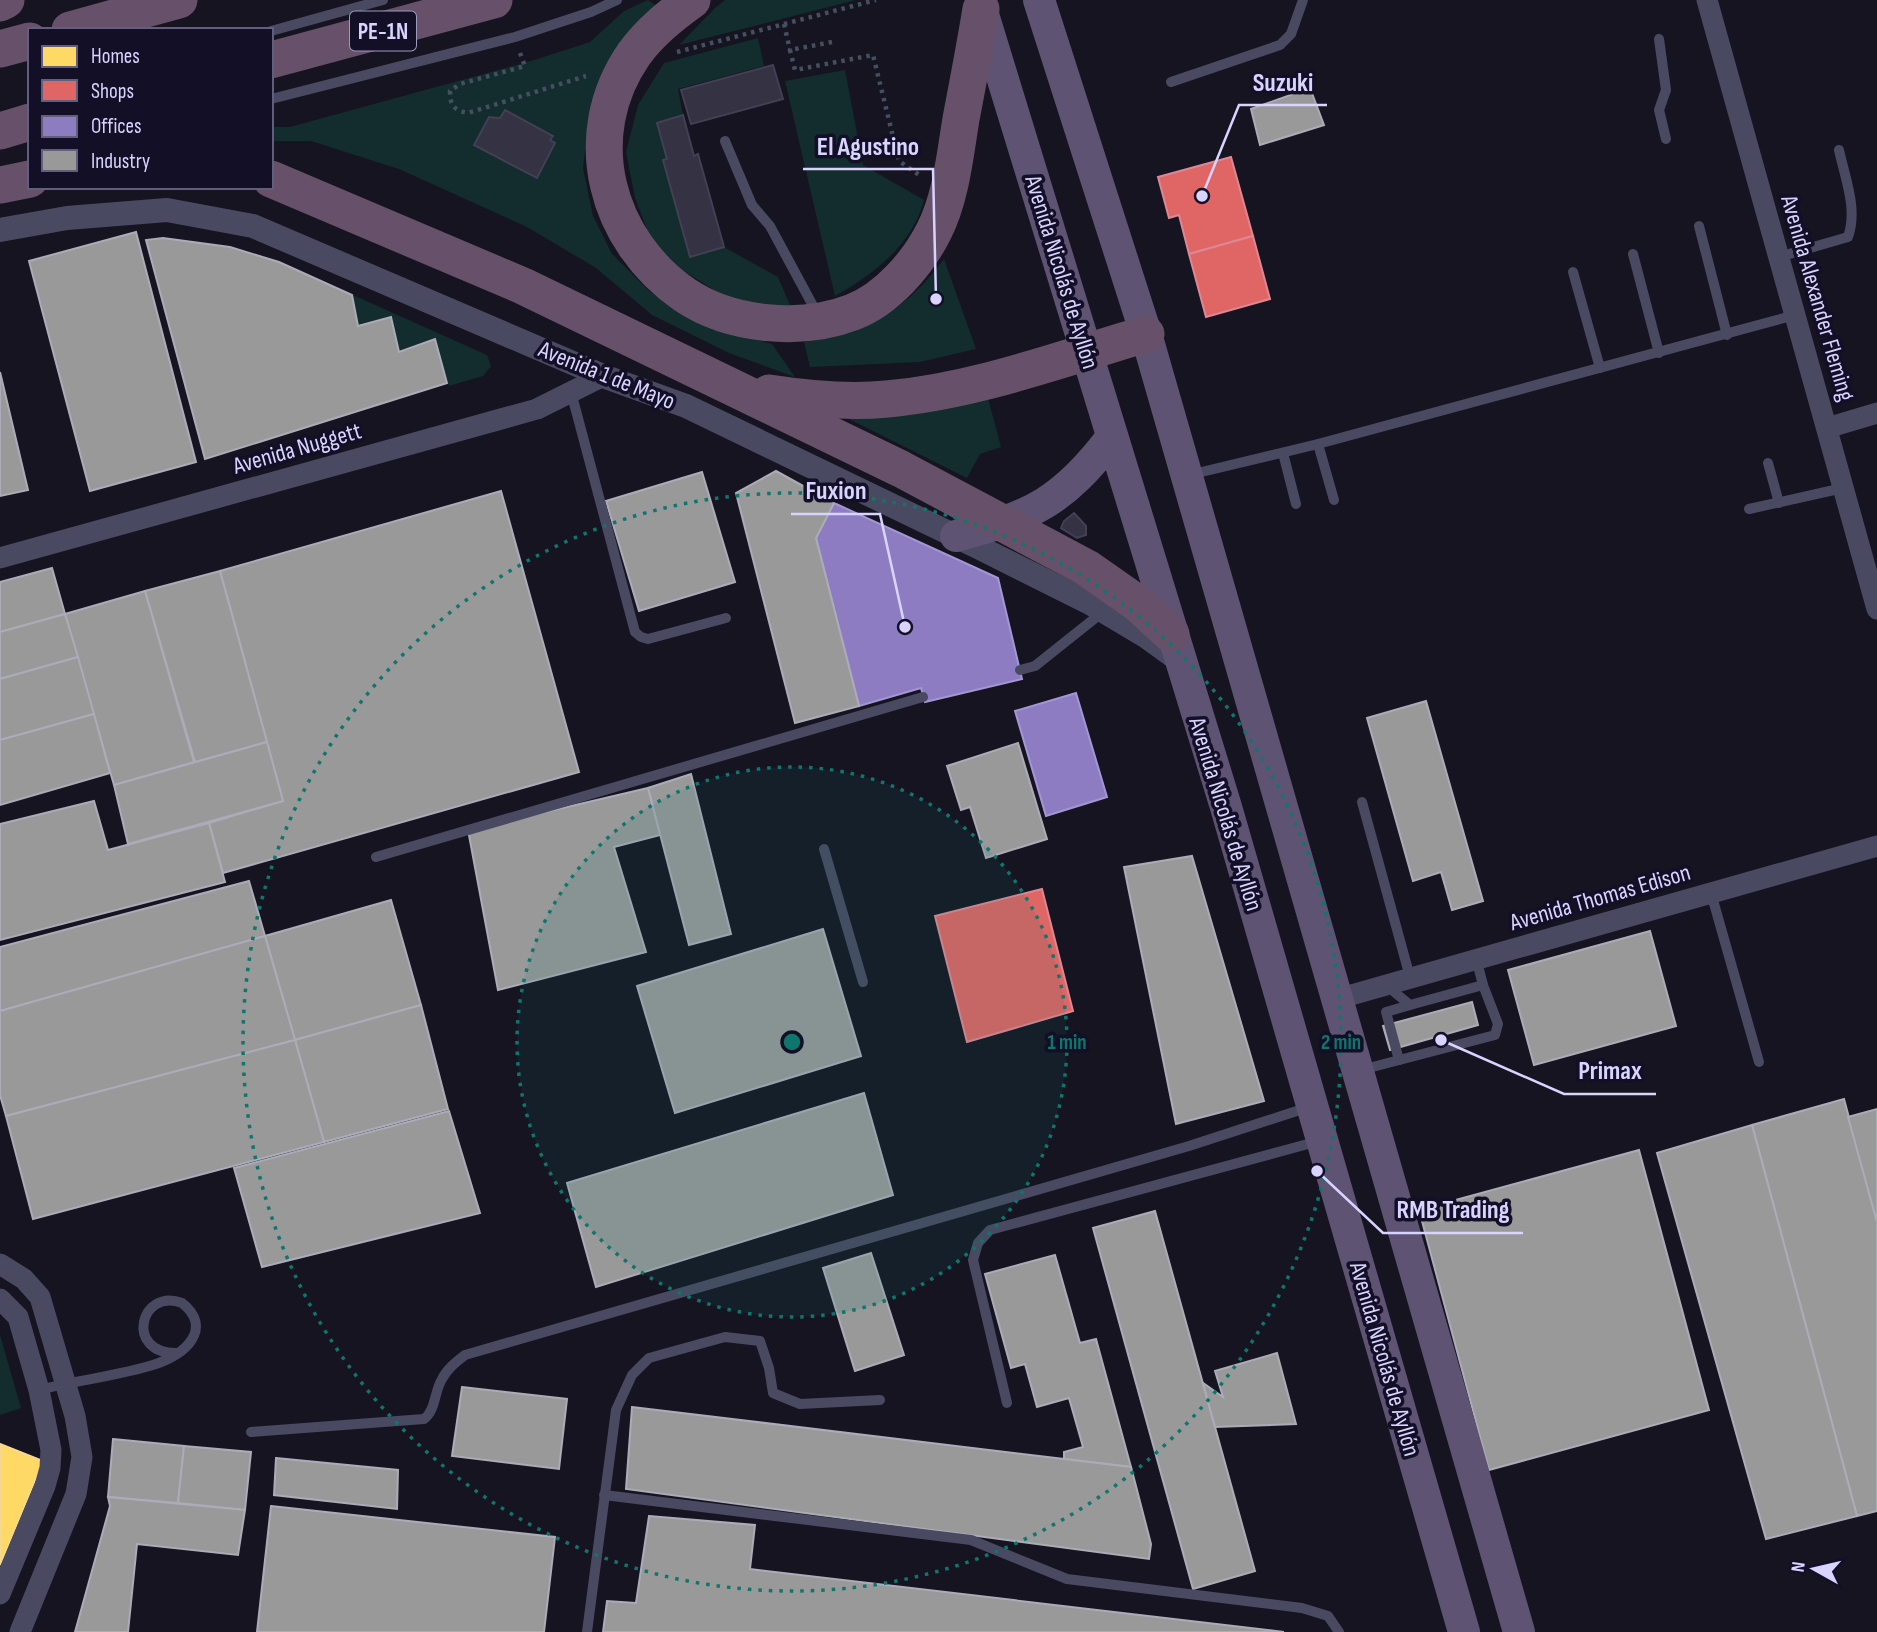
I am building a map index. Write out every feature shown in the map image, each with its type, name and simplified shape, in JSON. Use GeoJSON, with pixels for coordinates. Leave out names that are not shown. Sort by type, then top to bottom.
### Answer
{"type":"FeatureCollection","features":[{"type":"Feature","properties":{"kind":"highway"},"geometry":{"type":"LineString","coordinates":[[0,3],[6,0]]}},
{"type":"Feature","properties":{"kind":"highway"},"geometry":{"type":"LineString","coordinates":[[77,28],[179,0]]}},
{"type":"Feature","properties":{"kind":"highway","name":"PE-1N"},"geometry":{"type":"LineString","coordinates":[[273,59],[494,0]]}},
{"type":"Feature","properties":{"kind":"highway"},"geometry":{"type":"LineString","coordinates":[[692,0],[659,25],[635,53],[614,95],[606,123],[604,147],[607,182],[616,212],[635,246],[650,265],[687,296],[723,313],[784,323],[821,321],[853,312],[881,296],[910,267],[935,230],[949,185],[980,5]]}},
{"type":"Feature","properties":{"kind":"highway"},"geometry":{"type":"LineString","coordinates":[[0,49],[28,42]]}},
{"type":"Feature","properties":{"kind":"highway"},"geometry":{"type":"LineString","coordinates":[[0,184],[28,179]]}},
{"type":"Feature","properties":{"kind":"highway"},"geometry":{"type":"LineString","coordinates":[[273,181],[511,281],[727,383],[1005,523],[1087,568],[1137,603],[1175,647]]}},
{"type":"Feature","properties":{"kind":"highway"},"geometry":{"type":"LineString","coordinates":[[727,383],[806,399],[886,399],[962,387],[1146,334]]}},
{"type":"Feature","properties":{"kind":"main road"},"geometry":{"type":"LineString","coordinates":[[1040,0],[1146,334],[1519,1632]]}},
{"type":"Feature","properties":{"kind":"main road","name":"Avenida Nicolás de Ayllón"},"geometry":{"type":"LineString","coordinates":[[980,5],[1226,807],[1464,1632]]}},
{"type":"Feature","properties":{"kind":"main road"},"geometry":{"type":"LineString","coordinates":[[956,536],[1005,523],[1037,508],[1067,488],[1092,464],[1112,437]]}},
{"type":"Feature","properties":{"kind":"street","name":"Avenida Alexander Fleming"},"geometry":{"type":"LineString","coordinates":[[1707,0],[1877,609]]}},
{"type":"Feature","properties":{"kind":"street","name":"Avenida 1 de Mayo"},"geometry":{"type":"LineString","coordinates":[[0,230],[67,218],[167,210],[253,226],[603,376],[686,406],[956,536],[1175,647]]}},
{"type":"Feature","properties":{"kind":"street","name":"Avenida Nuggett"},"geometry":{"type":"LineString","coordinates":[[0,558],[537,409],[603,376]]}},
{"type":"Feature","properties":{"kind":"street"},"geometry":{"type":"LineString","coordinates":[[1827,428],[1877,413]]}},
{"type":"Feature","properties":{"kind":"street","name":"Avenida Thomas Edison"},"geometry":{"type":"LineString","coordinates":[[1336,999],[1877,846]]}},
{"type":"Feature","properties":{"kind":"street"},"geometry":{"type":"LineString","coordinates":[[0,1264],[24,1279],[40,1297],[80,1436],[80,1478],[71,1510],[20,1632]]}},
{"type":"Feature","properties":{"kind":"street"},"geometry":{"type":"LineString","coordinates":[[0,1299],[18,1317],[50,1441],[50,1468],[45,1486],[0,1594]]}},
{"type":"Feature","properties":{"kind":"lane"},"geometry":{"type":"LineString","coordinates":[[273,30],[383,0]]}},
{"type":"Feature","properties":{"kind":"lane"},"geometry":{"type":"LineString","coordinates":[[273,98],[515,37],[591,12],[617,0]]}},
{"type":"Feature","properties":{"kind":"lane"},"geometry":{"type":"LineString","coordinates":[[1171,82],[1280,45],[1291,34],[1303,0]]}},
{"type":"Feature","properties":{"kind":"lane"},"geometry":{"type":"LineString","coordinates":[[1659,39],[1666,90],[1659,110],[1666,139]]}},
{"type":"Feature","properties":{"kind":"lane"},"geometry":{"type":"LineString","coordinates":[[724,141],[752,205],[770,226],[821,321]]}},
{"type":"Feature","properties":{"kind":"lane"},"geometry":{"type":"LineString","coordinates":[[1779,257],[1848,237],[1853,224],[1852,210],[1839,150]]}},
{"type":"Feature","properties":{"kind":"lane"},"geometry":{"type":"LineString","coordinates":[[273,181],[312,208]]}},
{"type":"Feature","properties":{"kind":"lane"},"geometry":{"type":"LineString","coordinates":[[1699,226],[1727,335]]}},
{"type":"Feature","properties":{"kind":"lane"},"geometry":{"type":"LineString","coordinates":[[1633,254],[1658,353]]}},
{"type":"Feature","properties":{"kind":"lane"},"geometry":{"type":"LineString","coordinates":[[1573,272],[1600,368]]}},
{"type":"Feature","properties":{"kind":"lane"},"geometry":{"type":"LineString","coordinates":[[551,313],[589,329],[608,327]]}},
{"type":"Feature","properties":{"kind":"lane"},"geometry":{"type":"LineString","coordinates":[[1187,475],[1318,444],[1795,315]]}},
{"type":"Feature","properties":{"kind":"lane"},"geometry":{"type":"LineString","coordinates":[[571,392],[635,632],[648,639],[726,618]]}},
{"type":"Feature","properties":{"kind":"lane"},"geometry":{"type":"LineString","coordinates":[[1318,444],[1334,500]]}},
{"type":"Feature","properties":{"kind":"lane"},"geometry":{"type":"LineString","coordinates":[[1283,453],[1296,504]]}},
{"type":"Feature","properties":{"kind":"lane"},"geometry":{"type":"LineString","coordinates":[[1768,463],[1779,503]]}},
{"type":"Feature","properties":{"kind":"lane"},"geometry":{"type":"LineString","coordinates":[[1749,509],[1843,488]]}},
{"type":"Feature","properties":{"kind":"lane"},"geometry":{"type":"LineString","coordinates":[[1020,670],[1035,666],[1104,611]]}},
{"type":"Feature","properties":{"kind":"lane"},"geometry":{"type":"LineString","coordinates":[[376,857],[923,697]]}},
{"type":"Feature","properties":{"kind":"lane"},"geometry":{"type":"LineString","coordinates":[[1362,802],[1410,978]]}},
{"type":"Feature","properties":{"kind":"lane"},"geometry":{"type":"LineString","coordinates":[[824,849],[863,982]]}},
{"type":"Feature","properties":{"kind":"lane"},"geometry":{"type":"LineString","coordinates":[[1711,893],[1759,1062]]}},
{"type":"Feature","properties":{"kind":"lane"},"geometry":{"type":"LineString","coordinates":[[1358,1071],[1495,1035],[1498,1024],[1476,958]]}},
{"type":"Feature","properties":{"kind":"lane"},"geometry":{"type":"LineString","coordinates":[[1386,985],[1410,1005]]}},
{"type":"Feature","properties":{"kind":"lane"},"geometry":{"type":"LineString","coordinates":[[1399,1060],[1386,1012],[1483,985]]}},
{"type":"Feature","properties":{"kind":"lane"},"geometry":{"type":"LineString","coordinates":[[251,1432],[424,1419],[430,1414],[441,1380],[451,1366],[465,1355],[1176,1150],[1312,1106]]}},
{"type":"Feature","properties":{"kind":"lane"},"geometry":{"type":"LineString","coordinates":[[1007,1403],[973,1261],[978,1243],[990,1230],[1322,1140]]}},
{"type":"Feature","properties":{"kind":"lane"},"geometry":{"type":"LineString","coordinates":[[39,1390],[156,1364],[177,1353],[190,1345],[196,1323],[194,1315],[176,1300],[162,1301],[144,1317],[143,1330],[148,1342],[157,1350],[177,1353]]}},
{"type":"Feature","properties":{"kind":"lane"},"geometry":{"type":"LineString","coordinates":[[587,1632],[616,1410],[632,1375],[649,1358],[725,1337],[760,1341],[769,1368],[773,1393],[800,1404],[880,1400]]}},
{"type":"Feature","properties":{"kind":"lane"},"geometry":{"type":"LineString","coordinates":[[604,1495],[971,1540],[1067,1579],[1302,1608],[1328,1616],[1339,1632]]}},
{"type":"Feature","properties":{"kind":"path"},"geometry":{"type":"LineString","coordinates":[[677,51],[876,0]]}},
{"type":"Feature","properties":{"kind":"path"},"geometry":{"type":"LineString","coordinates":[[784,23],[795,69],[873,55],[899,161],[931,183]]}},
{"type":"Feature","properties":{"kind":"path"},"geometry":{"type":"LineString","coordinates":[[790,50],[832,42]]}},
{"type":"Feature","properties":{"kind":"path"},"geometry":{"type":"LineString","coordinates":[[520,53],[525,65],[460,84],[450,91],[450,103],[456,110],[468,113],[586,76]]}},
{"type":"Feature","properties":{"kind":"green space"},"geometry":{"type":"Polygon","coordinates":[[[648,0],[660,8],[589,119],[583,168],[593,216],[612,254],[648,290],[683,314],[713,328],[772,344],[795,377],[729,353],[652,315],[596,268],[527,227],[399,169],[311,141],[273,141],[273,127],[290,127],[531,61],[590,42],[624,11],[648,0]]]}},
{"type":"Feature","properties":{"kind":"green space"},"geometry":{"type":"Polygon","coordinates":[[[725,0],[856,0],[679,45],[725,0]]]}},
{"type":"Feature","properties":{"kind":"green space"},"geometry":{"type":"Polygon","coordinates":[[[758,38],[764,66],[678,89],[683,115],[657,123],[667,159],[663,161],[690,257],[724,247],[778,277],[790,305],[759,305],[722,295],[681,269],[651,240],[635,198],[626,152],[638,105],[664,63],[758,38]]]}},
{"type":"Feature","properties":{"kind":"green space"},"geometry":{"type":"Polygon","coordinates":[[[845,70],[863,165],[924,200],[911,231],[890,257],[835,296],[785,81],[845,70]]]}},
{"type":"Feature","properties":{"kind":"green space"},"geometry":{"type":"Polygon","coordinates":[[[944,259],[976,349],[920,362],[810,367],[804,342],[847,333],[883,317],[915,292],[944,259]]]}},
{"type":"Feature","properties":{"kind":"green space"},"geometry":{"type":"Polygon","coordinates":[[[353,295],[487,355],[491,366],[483,376],[449,386],[435,339],[399,351],[391,316],[358,325],[353,295]]]}},
{"type":"Feature","properties":{"kind":"green space"},"geometry":{"type":"Polygon","coordinates":[[[986,391],[1001,447],[980,454],[967,478],[837,413],[986,391]]]}},
{"type":"Feature","properties":{"kind":"green space"},"geometry":{"type":"Polygon","coordinates":[[[0,1335],[21,1408],[0,1415],[0,1335]]]}},
{"type":"Feature","properties":{"kind":"building: Homes"},"geometry":{"type":"Polygon","coordinates":[[[0,1444],[43,1461],[0,1565],[0,1444]]]}},
{"type":"Feature","properties":{"kind":"building: Shops"},"geometry":{"type":"Polygon","coordinates":[[[1231,157],[1253,236],[1189,254],[1179,215],[1169,218],[1158,177],[1231,157]]]}},
{"type":"Feature","properties":{"kind":"building: Shops"},"geometry":{"type":"Polygon","coordinates":[[[1253,236],[1270,299],[1206,317],[1189,254],[1253,236]]]}},
{"type":"Feature","properties":{"kind":"building: Shops"},"geometry":{"type":"Polygon","coordinates":[[[1042,889],[1073,1011],[967,1042],[935,916],[1042,889]]]}},
{"type":"Feature","properties":{"kind":"building: Offices"},"geometry":{"type":"Polygon","coordinates":[[[834,503],[998,578],[1022,679],[925,702],[921,688],[859,706],[816,538],[834,503]]]}},
{"type":"Feature","properties":{"kind":"building: Offices"},"geometry":{"type":"Polygon","coordinates":[[[1076,693],[1107,797],[1046,816],[1015,711],[1076,693]]]}},
{"type":"Feature","properties":{"kind":"building: Industry"},"geometry":{"type":"Polygon","coordinates":[[[1310,88],[1324,125],[1260,145],[1251,109],[1310,88]]]}},
{"type":"Feature","properties":{"kind":"building: Industry"},"geometry":{"type":"Polygon","coordinates":[[[136,232],[196,462],[90,491],[29,261],[136,232]]]}},
{"type":"Feature","properties":{"kind":"building: Industry"},"geometry":{"type":"Polygon","coordinates":[[[163,238],[230,247],[279,262],[352,295],[358,326],[391,317],[399,352],[435,339],[447,383],[205,459],[146,240],[163,238]]]}},
{"type":"Feature","properties":{"kind":"building: Industry"},"geometry":{"type":"Polygon","coordinates":[[[0,372],[28,490],[0,496],[0,372]]]}},
{"type":"Feature","properties":{"kind":"building: Industry"},"geometry":{"type":"Polygon","coordinates":[[[776,471],[834,503],[816,538],[859,706],[795,723],[736,493],[776,471]]]}},
{"type":"Feature","properties":{"kind":"building: Industry"},"geometry":{"type":"Polygon","coordinates":[[[702,472],[735,582],[639,611],[606,501],[702,472]]]}},
{"type":"Feature","properties":{"kind":"building: Industry"},"geometry":{"type":"Polygon","coordinates":[[[501,491],[579,772],[223,873],[209,823],[283,801],[220,571],[501,491]]]}},
{"type":"Feature","properties":{"kind":"building: Industry"},"geometry":{"type":"Polygon","coordinates":[[[52,568],[65,614],[0,632],[0,582],[52,568]]]}},
{"type":"Feature","properties":{"kind":"building: Industry"},"geometry":{"type":"Polygon","coordinates":[[[220,571],[267,742],[195,762],[145,591],[220,571]]]}},
{"type":"Feature","properties":{"kind":"building: Industry"},"geometry":{"type":"Polygon","coordinates":[[[145,591],[194,762],[114,785],[65,614],[145,591]]]}},
{"type":"Feature","properties":{"kind":"building: Industry"},"geometry":{"type":"Polygon","coordinates":[[[65,614],[78,657],[0,679],[0,632],[65,614]]]}},
{"type":"Feature","properties":{"kind":"building: Industry"},"geometry":{"type":"Polygon","coordinates":[[[78,657],[94,714],[0,740],[0,679],[78,657]]]}},
{"type":"Feature","properties":{"kind":"building: Industry"},"geometry":{"type":"Polygon","coordinates":[[[1426,701],[1483,901],[1452,910],[1441,872],[1413,881],[1367,718],[1426,701]]]}},
{"type":"Feature","properties":{"kind":"building: Industry"},"geometry":{"type":"Polygon","coordinates":[[[94,714],[110,773],[0,805],[0,740],[94,714]]]}},
{"type":"Feature","properties":{"kind":"building: Industry"},"geometry":{"type":"Polygon","coordinates":[[[267,742],[283,801],[128,844],[114,785],[267,742]]]}},
{"type":"Feature","properties":{"kind":"building: Industry"},"geometry":{"type":"Polygon","coordinates":[[[1018,743],[1047,839],[986,858],[970,807],[961,810],[947,766],[1018,743]]]}},
{"type":"Feature","properties":{"kind":"building: Industry"},"geometry":{"type":"Polygon","coordinates":[[[691,774],[731,934],[689,945],[648,788],[691,774]]]}},
{"type":"Feature","properties":{"kind":"building: Industry"},"geometry":{"type":"Polygon","coordinates":[[[648,788],[660,835],[614,847],[646,952],[498,990],[468,830],[648,788]]]}},
{"type":"Feature","properties":{"kind":"building: Industry"},"geometry":{"type":"Polygon","coordinates":[[[94,801],[108,850],[209,823],[225,882],[0,940],[0,824],[94,801]]]}},
{"type":"Feature","properties":{"kind":"building: Industry"},"geometry":{"type":"Polygon","coordinates":[[[1192,856],[1264,1101],[1176,1124],[1124,867],[1192,856]]]}},
{"type":"Feature","properties":{"kind":"building: Industry"},"geometry":{"type":"Polygon","coordinates":[[[249,881],[265,936],[0,1011],[0,947],[249,881]]]}},
{"type":"Feature","properties":{"kind":"building: Industry"},"geometry":{"type":"Polygon","coordinates":[[[391,900],[421,1005],[295,1040],[265,936],[391,900]]]}},
{"type":"Feature","properties":{"kind":"building: Industry"},"geometry":{"type":"Polygon","coordinates":[[[823,929],[861,1056],[675,1113],[637,986],[823,929]]]}},
{"type":"Feature","properties":{"kind":"building: Industry"},"geometry":{"type":"Polygon","coordinates":[[[1650,931],[1676,1026],[1534,1065],[1508,970],[1650,931]]]}},
{"type":"Feature","properties":{"kind":"building: Industry"},"geometry":{"type":"Polygon","coordinates":[[[265,936],[295,1040],[6,1116],[0,1095],[0,1011],[265,936]]]}},
{"type":"Feature","properties":{"kind":"building: Industry"},"geometry":{"type":"Polygon","coordinates":[[[1472,1002],[1478,1025],[1390,1050],[1383,1026],[1472,1002]]]}},
{"type":"Feature","properties":{"kind":"building: Industry"},"geometry":{"type":"Polygon","coordinates":[[[421,1005],[448,1109],[324,1142],[295,1040],[421,1005]]]}},
{"type":"Feature","properties":{"kind":"building: Industry"},"geometry":{"type":"Polygon","coordinates":[[[295,1040],[324,1142],[33,1219],[6,1116],[295,1040]]]}},
{"type":"Feature","properties":{"kind":"building: Industry"},"geometry":{"type":"Polygon","coordinates":[[[864,1093],[893,1195],[596,1287],[567,1183],[864,1093]]]}},
{"type":"Feature","properties":{"kind":"building: Industry"},"geometry":{"type":"Polygon","coordinates":[[[1844,1099],[1877,1222],[1877,1511],[1857,1516],[1752,1125],[1844,1099]]]}},
{"type":"Feature","properties":{"kind":"building: Industry"},"geometry":{"type":"Polygon","coordinates":[[[1877,1109],[1877,1222],[1848,1117],[1877,1109]]]}},
{"type":"Feature","properties":{"kind":"building: Industry"},"geometry":{"type":"Polygon","coordinates":[[[449,1111],[480,1213],[262,1267],[234,1168],[449,1111]]]}},
{"type":"Feature","properties":{"kind":"building: Industry"},"geometry":{"type":"Polygon","coordinates":[[[1752,1125],[1857,1516],[1766,1539],[1657,1153],[1752,1125]]]}},
{"type":"Feature","properties":{"kind":"building: Industry"},"geometry":{"type":"Polygon","coordinates":[[[1639,1150],[1709,1410],[1489,1470],[1419,1210],[1639,1150]]]}},
{"type":"Feature","properties":{"kind":"building: Industry"},"geometry":{"type":"Polygon","coordinates":[[[1155,1211],[1255,1571],[1193,1589],[1093,1228],[1155,1211]]]}},
{"type":"Feature","properties":{"kind":"building: Industry"},"geometry":{"type":"Polygon","coordinates":[[[871,1253],[904,1355],[855,1371],[823,1268],[871,1253]]]}},
{"type":"Feature","properties":{"kind":"building: Industry"},"geometry":{"type":"Polygon","coordinates":[[[1055,1255],[1080,1343],[1096,1339],[1131,1467],[1064,1459],[1064,1452],[1083,1447],[1069,1398],[1037,1407],[1025,1364],[1011,1368],[985,1274],[1055,1255]]]}},
{"type":"Feature","properties":{"kind":"building: Industry"},"geometry":{"type":"Polygon","coordinates":[[[1277,1353],[1296,1424],[1215,1427],[1203,1383],[1223,1397],[1215,1371],[1277,1353]]]}},
{"type":"Feature","properties":{"kind":"building: Industry"},"geometry":{"type":"Polygon","coordinates":[[[462,1387],[567,1399],[559,1469],[452,1456],[462,1387]]]}},
{"type":"Feature","properties":{"kind":"building: Industry"},"geometry":{"type":"Polygon","coordinates":[[[632,1407],[1131,1467],[1151,1544],[1149,1559],[626,1489],[632,1407]]]}},
{"type":"Feature","properties":{"kind":"building: Industry"},"geometry":{"type":"Polygon","coordinates":[[[113,1439],[184,1446],[178,1503],[108,1497],[113,1439]]]}},
{"type":"Feature","properties":{"kind":"building: Industry"},"geometry":{"type":"Polygon","coordinates":[[[184,1446],[251,1452],[245,1510],[178,1503],[184,1446]]]}},
{"type":"Feature","properties":{"kind":"building: Industry"},"geometry":{"type":"Polygon","coordinates":[[[276,1458],[398,1470],[397,1509],[274,1495],[276,1458]]]}},
{"type":"Feature","properties":{"kind":"building: Industry"},"geometry":{"type":"Polygon","coordinates":[[[108,1497],[245,1510],[238,1555],[137,1544],[128,1632],[75,1632],[110,1506],[108,1497]]]}},
{"type":"Feature","properties":{"kind":"building: Industry"},"geometry":{"type":"Polygon","coordinates":[[[271,1506],[555,1537],[544,1632],[257,1632],[271,1506]]]}},
{"type":"Feature","properties":{"kind":"building: Industry"},"geometry":{"type":"Polygon","coordinates":[[[649,1516],[755,1525],[750,1569],[1284,1632],[603,1632],[607,1601],[636,1603],[649,1516]]]}},
{"type":"Feature","properties":{"kind":"building: Other"},"geometry":{"type":"Polygon","coordinates":[[[773,65],[783,99],[691,124],[681,90],[773,65]]]}},
{"type":"Feature","properties":{"kind":"building: Other"},"geometry":{"type":"Polygon","coordinates":[[[505,110],[553,136],[550,140],[555,143],[537,178],[474,145],[489,117],[500,118],[505,110]]]}},
{"type":"Feature","properties":{"kind":"building: Other"},"geometry":{"type":"Polygon","coordinates":[[[683,115],[694,156],[698,154],[724,247],[690,257],[663,160],[667,159],[657,123],[683,115]]]}},
{"type":"Feature","properties":{"kind":"building: Other"},"geometry":{"type":"Polygon","coordinates":[[[1074,513],[1086,526],[1086,535],[1077,538],[1061,528],[1064,521],[1074,513]]]}},
{"type":"Feature","properties":{"kind":"place","name":"Suzuki"},"geometry":{"type":"Point","coordinates":[1202,196]}},
{"type":"Feature","properties":{"kind":"place","name":"El Agustino"},"geometry":{"type":"Point","coordinates":[936,299]}},
{"type":"Feature","properties":{"kind":"place","name":"Fuxion"},"geometry":{"type":"Point","coordinates":[905,627]}},
{"type":"Feature","properties":{"kind":"place","name":"Primax"},"geometry":{"type":"Point","coordinates":[1441,1040]}},
{"type":"Feature","properties":{"kind":"place","name":"RMB Trading"},"geometry":{"type":"Point","coordinates":[1317,1171]}}]}
